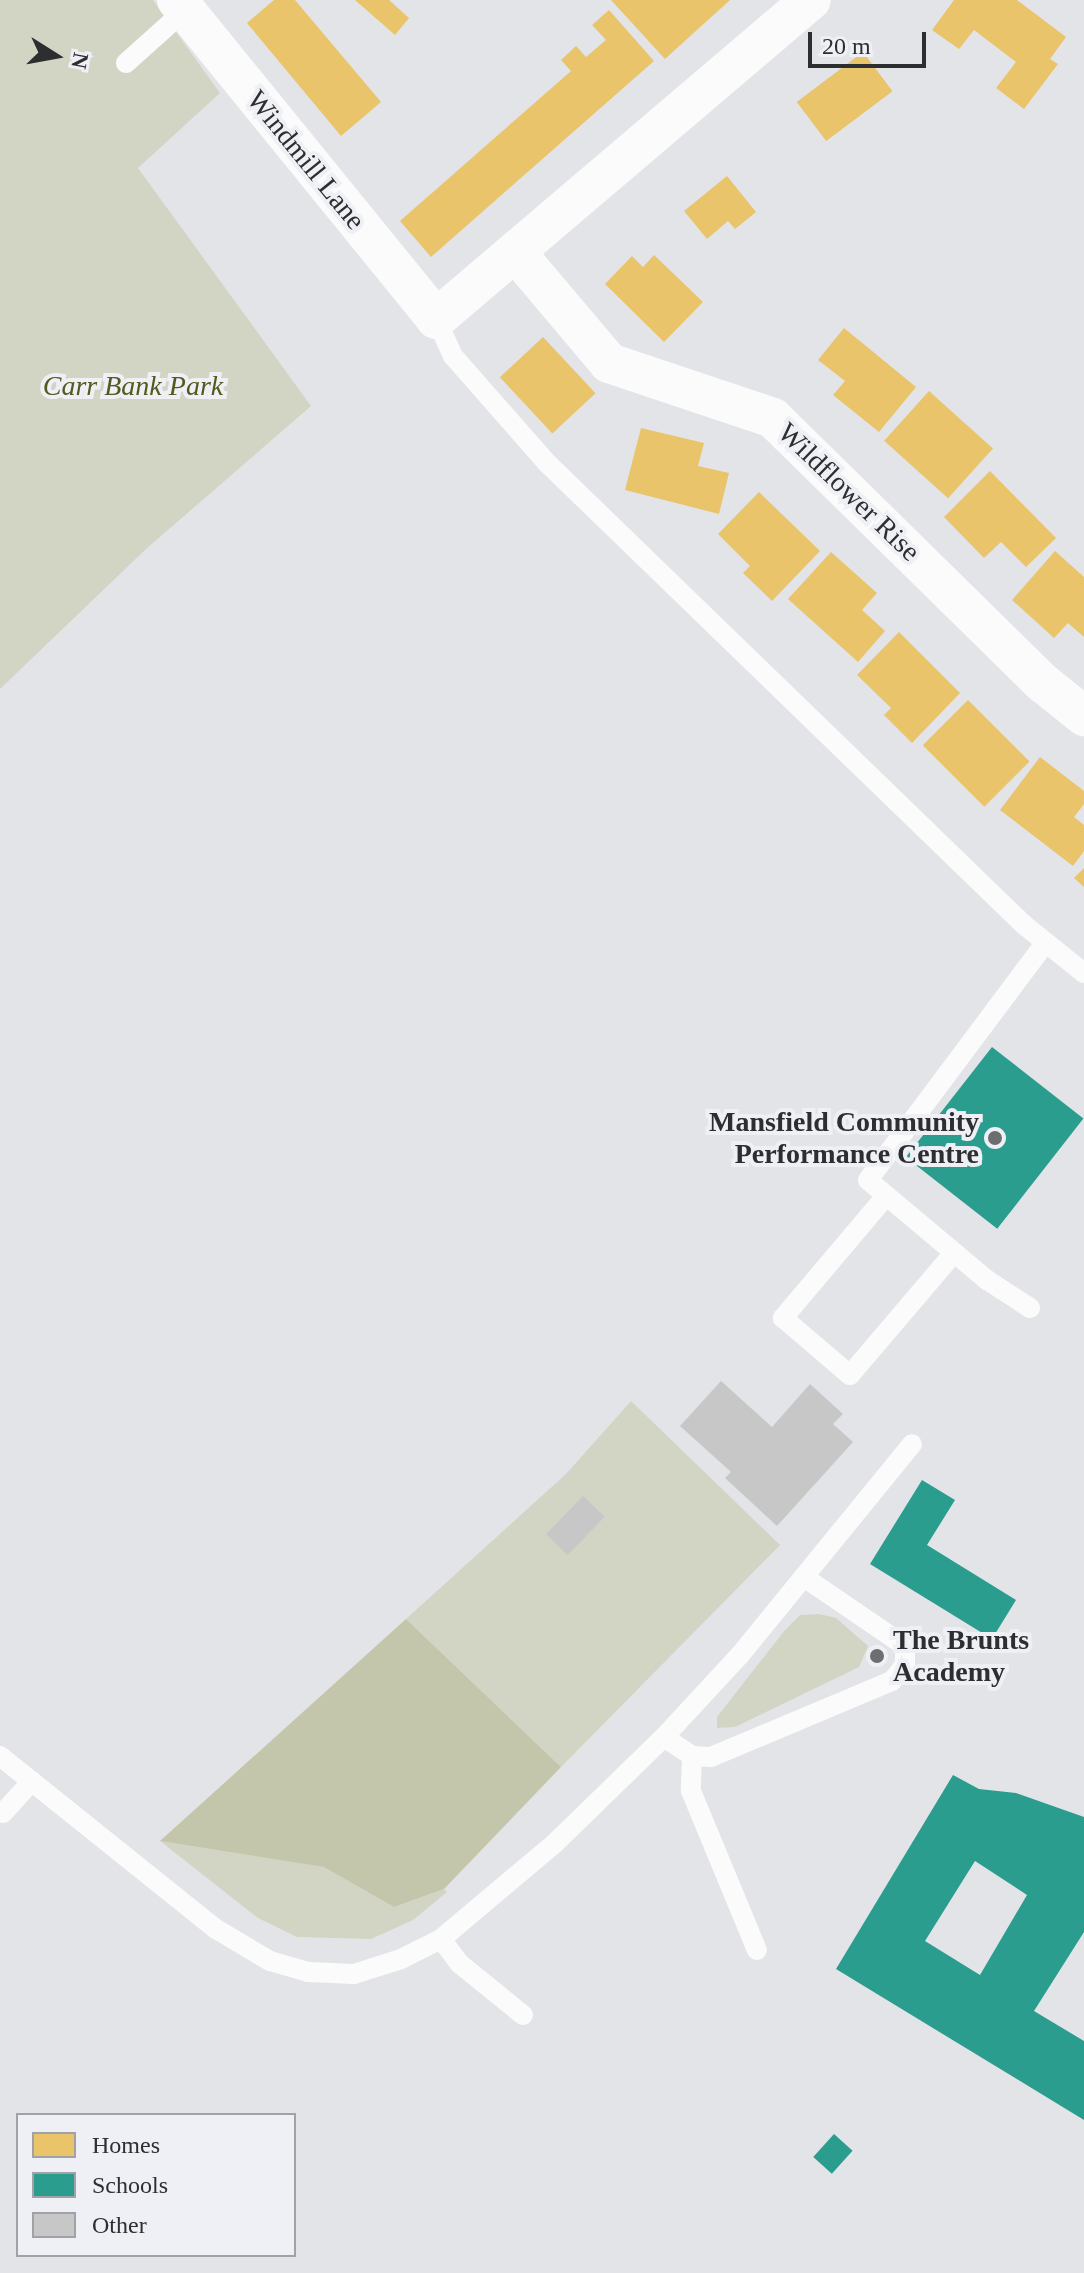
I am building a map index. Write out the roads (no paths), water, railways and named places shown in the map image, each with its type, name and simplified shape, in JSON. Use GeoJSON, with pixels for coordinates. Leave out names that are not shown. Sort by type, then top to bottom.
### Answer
{"type":"FeatureCollection","features":[{"type":"Feature","properties":{"kind":"street"},"geometry":{"type":"LineString","coordinates":[[436,319],[517,254],[811,0]]}},
{"type":"Feature","properties":{"kind":"street","name":"Windmill Lane"},"geometry":{"type":"LineString","coordinates":[[186,3],[436,319]]}},
{"type":"Feature","properties":{"kind":"street","name":"Wildflower Rise"},"geometry":{"type":"LineString","coordinates":[[517,254],[609,363],[773,418],[1043,683],[1084,716]]}},
{"type":"Feature","properties":{"kind":"lane"},"geometry":{"type":"LineString","coordinates":[[126,63],[186,3]]}},
{"type":"Feature","properties":{"kind":"lane"},"geometry":{"type":"LineString","coordinates":[[436,319],[453,356],[546,462],[1045,943],[1084,973]]}},
{"type":"Feature","properties":{"kind":"lane"},"geometry":{"type":"LineString","coordinates":[[1030,1308],[954,1253],[868,1180],[1045,943]]}},
{"type":"Feature","properties":{"kind":"lane"},"geometry":{"type":"LineString","coordinates":[[886,1196],[783,1318],[850,1375],[954,1253]]}},
{"type":"Feature","properties":{"kind":"lane"},"geometry":{"type":"LineString","coordinates":[[0,1756],[216,1929],[270,1961],[308,1972],[354,1974],[441,1939],[555,1843],[664,1737],[804,1577],[912,1444]]}},
{"type":"Feature","properties":{"kind":"lane"},"geometry":{"type":"LineString","coordinates":[[664,1737],[692,1756],[711,1757],[892,1681],[905,1665],[905,1646],[804,1577]]}},
{"type":"Feature","properties":{"kind":"lane"},"geometry":{"type":"LineString","coordinates":[[692,1756],[691,1791],[757,1950]]}},
{"type":"Feature","properties":{"kind":"lane"},"geometry":{"type":"LineString","coordinates":[[3,1813],[32,1781]]}},
{"type":"Feature","properties":{"kind":"lane"},"geometry":{"type":"LineString","coordinates":[[441,1939],[460,1964],[523,2015]]}},
{"type":"Feature","properties":{"kind":"place","name":"Mansfield Community Performance Centre"},"geometry":{"type":"Point","coordinates":[995,1138]}},
{"type":"Feature","properties":{"kind":"place","name":"The Brunts Academy"},"geometry":{"type":"Point","coordinates":[877,1656]}},
{"type":"Feature","properties":{"kind":"park label","name":"Carr Bank Park"},"geometry":{"type":"Point","coordinates":[133,386]}}]}
